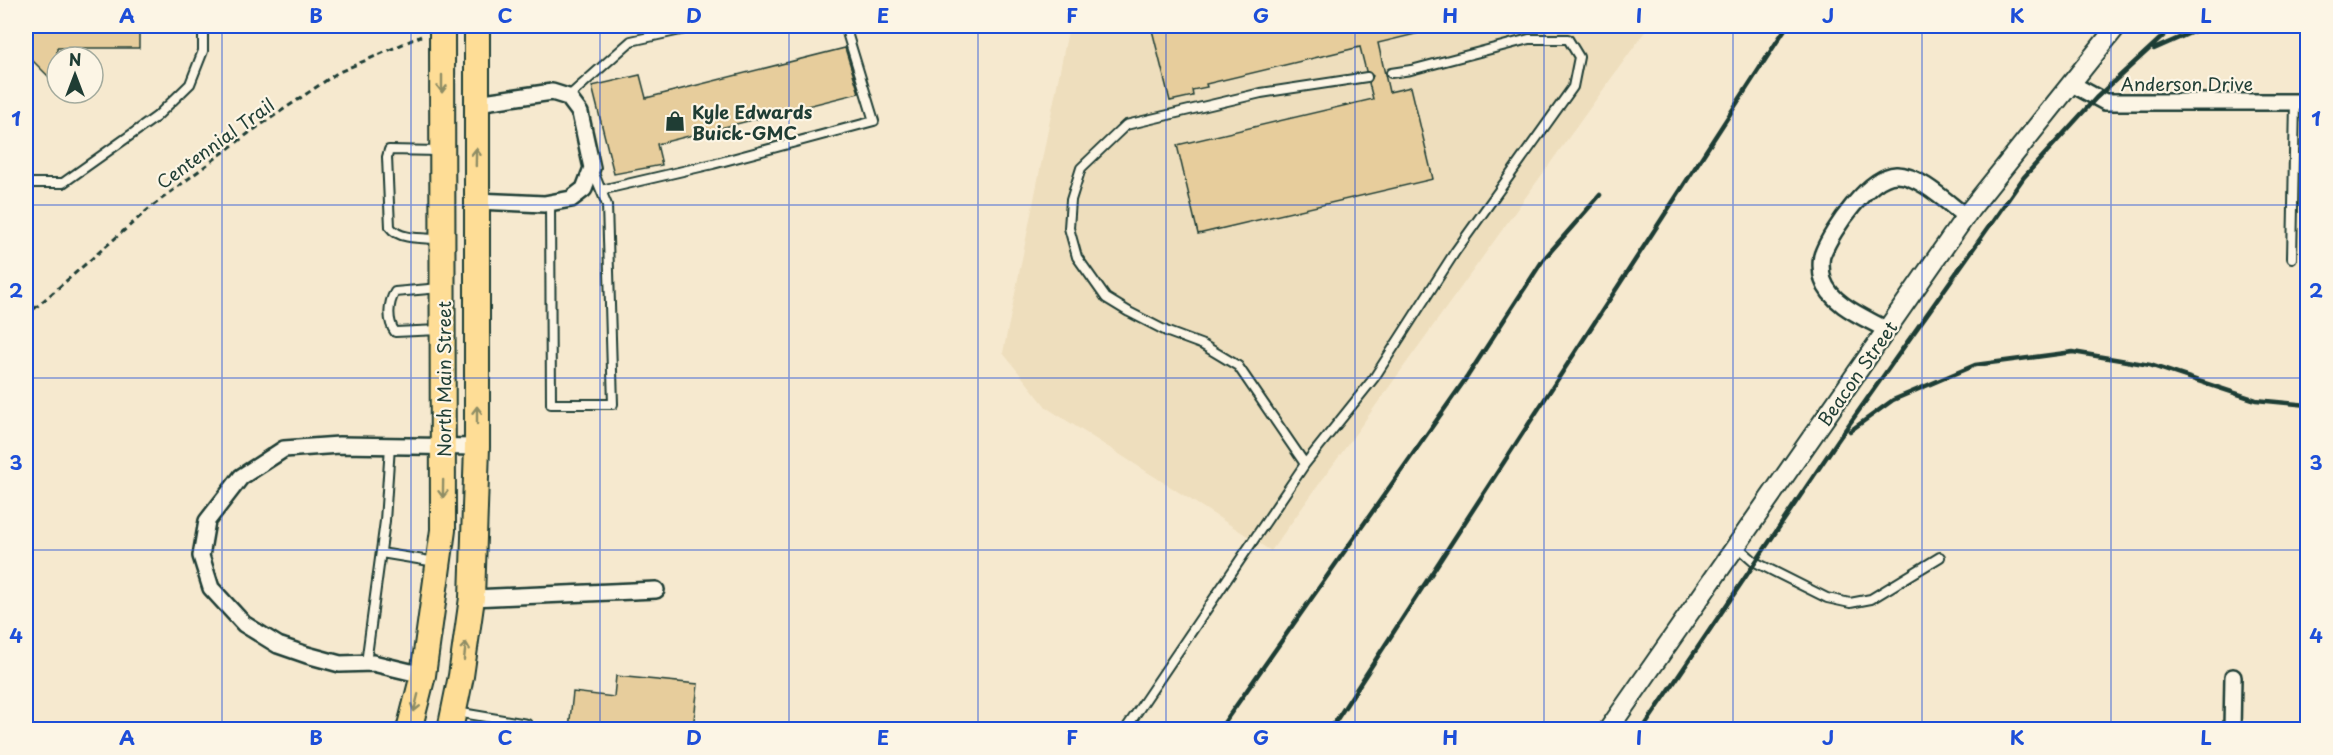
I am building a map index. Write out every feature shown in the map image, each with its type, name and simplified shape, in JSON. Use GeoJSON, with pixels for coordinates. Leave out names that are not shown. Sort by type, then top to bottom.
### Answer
{"type":"FeatureCollection","features":[{"type":"Feature","properties":{"kind":"main road","name":"North Main Street"},"geometry":{"type":"LineString","coordinates":[[410,729],[423,675],[443,530],[442,26]]}},
{"type":"Feature","properties":{"kind":"main road","name":"North Main Street"},"geometry":{"type":"LineString","coordinates":[[452,720],[462,676],[472,598],[477,447],[477,26]]}},
{"type":"Feature","properties":{"kind":"street","name":"Beacon Street"},"geometry":{"type":"LineString","coordinates":[[1608,729],[1966,217],[2117,26]]}},
{"type":"Feature","properties":{"kind":"street","name":"Anderson Drive"},"geometry":{"type":"LineString","coordinates":[[2072,84],[2105,102],[2301,102]]}},
{"type":"Feature","properties":{"kind":"street"},"geometry":{"type":"LineString","coordinates":[[476,201],[550,202],[571,199],[584,189],[592,168],[580,113],[568,98],[552,93],[477,103]]}},
{"type":"Feature","properties":{"kind":"street"},"geometry":{"type":"LineString","coordinates":[[1887,330],[1837,300],[1823,281],[1822,255],[1846,212],[1878,182],[1896,175],[1922,182],[1966,217]]}},
{"type":"Feature","properties":{"kind":"street"},"geometry":{"type":"LineString","coordinates":[[423,675],[373,663],[340,664],[307,655],[278,645],[244,624],[211,588],[201,556],[207,521],[241,477],[284,449],[339,445],[477,447]]}},
{"type":"Feature","properties":{"kind":"street"},"geometry":{"type":"LineString","coordinates":[[472,598],[656,590]]}},
{"type":"Feature","properties":{"kind":"street"},"geometry":{"type":"LineString","coordinates":[[2232,729],[2233,677]]}},
{"type":"Feature","properties":{"kind":"lane"},"geometry":{"type":"LineString","coordinates":[[26,183],[63,183],[156,117],[190,84],[203,51],[203,26]]}},
{"type":"Feature","properties":{"kind":"lane"},"geometry":{"type":"LineString","coordinates":[[568,98],[631,41],[699,26]]}},
{"type":"Feature","properties":{"kind":"lane"},"geometry":{"type":"LineString","coordinates":[[601,190],[713,164],[874,121],[845,26]]}},
{"type":"Feature","properties":{"kind":"lane"},"geometry":{"type":"LineString","coordinates":[[1125,729],[1305,464],[1374,378],[1455,252],[1573,87],[1579,57],[1568,39],[1528,39],[1411,70],[1391,73]]}},
{"type":"Feature","properties":{"kind":"lane"},"geometry":{"type":"LineString","coordinates":[[1305,464],[1239,366],[1203,345],[1168,332],[1106,298],[1077,257],[1069,228],[1071,200],[1082,168],[1126,125],[1261,93],[1367,77]]}},
{"type":"Feature","properties":{"kind":"lane"},"geometry":{"type":"LineString","coordinates":[[2292,258],[2301,102]]}},
{"type":"Feature","properties":{"kind":"lane"},"geometry":{"type":"LineString","coordinates":[[442,150],[389,150],[387,157],[390,227],[393,232],[402,236],[443,240]]}},
{"type":"Feature","properties":{"kind":"lane"},"geometry":{"type":"LineString","coordinates":[[550,202],[551,404],[613,404],[607,205],[592,168]]}},
{"type":"Feature","properties":{"kind":"lane"},"geometry":{"type":"LineString","coordinates":[[443,288],[394,292],[389,300],[391,326],[395,332],[443,330]]}},
{"type":"Feature","properties":{"kind":"lane"},"geometry":{"type":"LineString","coordinates":[[366,663],[381,553],[390,446]]}},
{"type":"Feature","properties":{"kind":"lane"},"geometry":{"type":"LineString","coordinates":[[1736,545],[1755,562],[1827,598],[1850,603],[1871,599],[1940,557]]}},
{"type":"Feature","properties":{"kind":"lane"},"geometry":{"type":"LineString","coordinates":[[381,553],[439,563]]}},
{"type":"Feature","properties":{"kind":"lane"},"geometry":{"type":"LineString","coordinates":[[452,720],[527,724],[525,729]]}},
{"type":"Feature","properties":{"kind":"path","name":"Centennial Trail"},"geometry":{"type":"LineString","coordinates":[[26,316],[151,207],[249,133],[337,73],[442,26]]}},
{"type":"Feature","properties":{"kind":"shaded area"},"geometry":{"type":"Polygon","coordinates":[[[1069,26],[1649,26],[1271,551],[1047,408],[1003,353],[1069,26]]]}},
{"type":"Feature","properties":{"kind":"building"},"geometry":{"type":"Polygon","coordinates":[[[26,26],[139,26],[139,48],[105,48],[105,45],[45,45],[45,73],[26,54],[26,26]]]}},
{"type":"Feature","properties":{"kind":"building"},"geometry":{"type":"Polygon","coordinates":[[[1151,26],[1428,26],[1428,31],[1378,43],[1389,92],[1411,87],[1433,179],[1198,234],[1177,145],[1373,99],[1369,83],[1373,76],[1366,71],[1360,47],[1206,84],[1207,87],[1192,90],[1193,96],[1170,101],[1151,26]]]}},
{"type":"Feature","properties":{"kind":"building","name":"Kyle Edwards Buick-GMC"},"geometry":{"type":"Polygon","coordinates":[[[845,48],[859,93],[657,144],[662,165],[614,174],[592,86],[640,75],[646,98],[845,48]]]}},
{"type":"Feature","properties":{"kind":"building"},"geometry":{"type":"Polygon","coordinates":[[[616,676],[698,684],[693,729],[569,729],[573,692],[614,697],[616,676]]]}},
{"type":"Feature","properties":{"kind":"railway"},"geometry":{"type":"LineString","coordinates":[[1330,730],[1787,26]]}},
{"type":"Feature","properties":{"kind":"railway"},"geometry":{"type":"LineString","coordinates":[[1642,730],[1838,440],[2024,177],[2096,98],[2174,26]]}},
{"type":"Feature","properties":{"kind":"railway"},"geometry":{"type":"LineString","coordinates":[[2154,49],[2206,26]]}},
{"type":"Feature","properties":{"kind":"railway"},"geometry":{"type":"LineString","coordinates":[[1219,730],[1467,377],[1543,260],[1600,195]]}},
{"type":"Feature","properties":{"kind":"railway"},"geometry":{"type":"LineString","coordinates":[[1850,431],[1893,400],[1975,365],[2073,352],[2150,365],[2256,400],[2308,405]]}},
{"type":"Feature","properties":{"kind":"place","name":"Kyle Edwards Buick-GMC"},"geometry":{"type":"Point","coordinates":[675,121]}}]}
